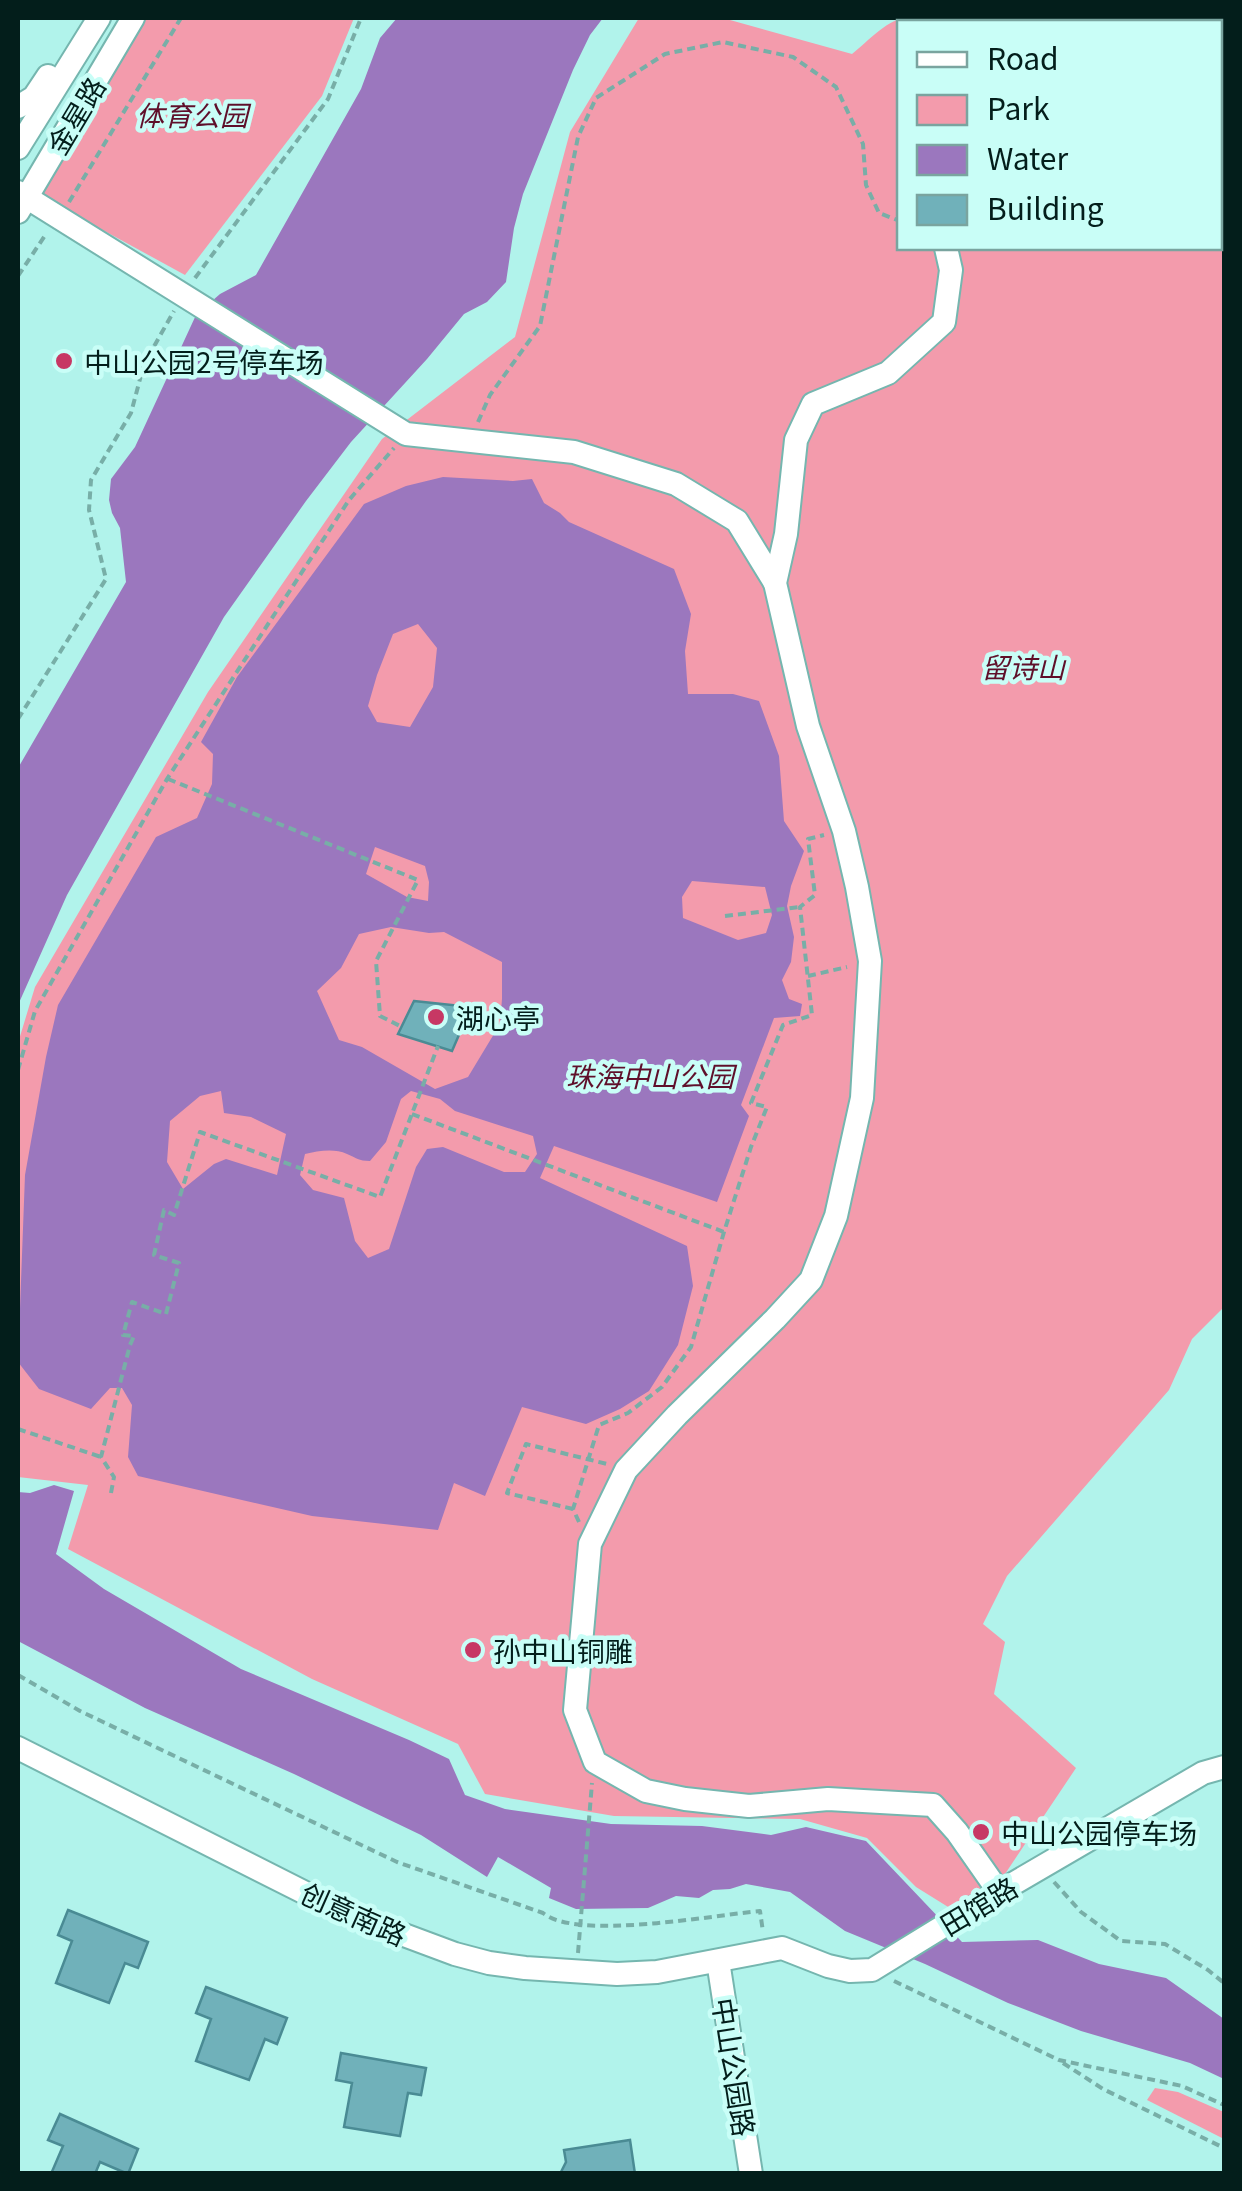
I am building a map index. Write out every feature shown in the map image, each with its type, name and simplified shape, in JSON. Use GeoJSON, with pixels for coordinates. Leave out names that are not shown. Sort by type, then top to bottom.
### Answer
{"type":"FeatureCollection","features":[{"type":"Feature","properties":{"kind":"street"},"geometry":{"type":"LineString","coordinates":[[18,107],[34,97],[72,36],[95,18]]}},
{"type":"Feature","properties":{"kind":"street","name":"金星路"},"geometry":{"type":"LineString","coordinates":[[18,148],[95,18]]}},
{"type":"Feature","properties":{"kind":"street","name":"金星路"},"geometry":{"type":"LineString","coordinates":[[21,200],[133,18]]}},
{"type":"Feature","properties":{"kind":"street"},"geometry":{"type":"LineString","coordinates":[[21,200],[58,217],[406,434],[574,452],[676,484],[736,520],[774,582],[808,726],[844,832],[870,962],[862,1098],[836,1216],[811,1280],[626,1470],[590,1544],[575,1710],[595,1762],[646,1791],[749,1806],[828,1799],[933,1806],[957,1832],[999,1892]]}},
{"type":"Feature","properties":{"kind":"street"},"geometry":{"type":"LineString","coordinates":[[774,582],[786,534],[796,440],[813,404],[888,373],[944,322],[951,270],[946,250]]}},
{"type":"Feature","properties":{"kind":"street","name":"创意南路"},"geometry":{"type":"LineString","coordinates":[[18,1748],[345,1913],[455,1954],[526,1968],[597,1973],[657,1972],[718,1962]]}},
{"type":"Feature","properties":{"kind":"street","name":"田馆路"},"geometry":{"type":"LineString","coordinates":[[872,1970],[1203,1773],[1224,1767]]}},
{"type":"Feature","properties":{"kind":"street"},"geometry":{"type":"LineString","coordinates":[[718,1962],[782,1948],[828,1966],[872,1970]]}},
{"type":"Feature","properties":{"kind":"street","name":"中山公园路"},"geometry":{"type":"LineString","coordinates":[[718,1962],[751,2174]]}},
{"type":"Feature","properties":{"kind":"path"},"geometry":{"type":"LineString","coordinates":[[18,276],[69,202],[181,18]]}},
{"type":"Feature","properties":{"kind":"path"},"geometry":{"type":"LineString","coordinates":[[18,719],[106,579],[89,510],[91,480],[131,413],[144,364],[184,294],[328,98],[361,18]]}},
{"type":"Feature","properties":{"kind":"path"},"geometry":{"type":"LineString","coordinates":[[469,440],[490,396],[540,326],[578,137],[596,98],[666,54],[724,42],[793,57],[836,87],[862,144],[866,184],[872,199],[879,213],[897,220]]}},
{"type":"Feature","properties":{"kind":"path"},"geometry":{"type":"LineString","coordinates":[[18,1070],[34,1012],[167,779],[349,500],[406,434]]}},
{"type":"Feature","properties":{"kind":"path"},"geometry":{"type":"LineString","coordinates":[[167,779],[418,880],[376,961],[380,1016],[402,1027]]}},
{"type":"Feature","properties":{"kind":"path"},"geometry":{"type":"LineString","coordinates":[[725,916],[800,907],[815,896],[808,839],[844,832]]}},
{"type":"Feature","properties":{"kind":"path"},"geometry":{"type":"LineString","coordinates":[[590,1544],[573,1509],[599,1425],[628,1413],[662,1387],[691,1347],[766,1107],[751,1103],[783,1026],[812,1015],[800,907]]}},
{"type":"Feature","properties":{"kind":"path"},"geometry":{"type":"LineString","coordinates":[[808,976],[870,962]]}},
{"type":"Feature","properties":{"kind":"path"},"geometry":{"type":"LineString","coordinates":[[101,1456],[134,1336],[123,1336],[132,1302],[166,1314],[179,1263],[154,1255],[164,1210],[174,1215],[200,1132],[380,1196],[438,1046]]}},
{"type":"Feature","properties":{"kind":"path"},"geometry":{"type":"LineString","coordinates":[[412,1114],[724,1232]]}},
{"type":"Feature","properties":{"kind":"path"},"geometry":{"type":"LineString","coordinates":[[18,1429],[101,1456],[114,1476],[111,1493]]}},
{"type":"Feature","properties":{"kind":"path"},"geometry":{"type":"LineString","coordinates":[[573,1509],[507,1493],[526,1444],[626,1470]]}},
{"type":"Feature","properties":{"kind":"path"},"geometry":{"type":"LineString","coordinates":[[18,1676],[80,1711],[397,1862],[543,1913],[553,1921],[626,1925],[760,1910],[766,1951]]}},
{"type":"Feature","properties":{"kind":"path"},"geometry":{"type":"LineString","coordinates":[[579,1924],[595,1762]]}},
{"type":"Feature","properties":{"kind":"path"},"geometry":{"type":"LineString","coordinates":[[1040,1868],[1081,1912],[1121,1941],[1165,1944],[1224,1983]]}},
{"type":"Feature","properties":{"kind":"path"},"geometry":{"type":"LineString","coordinates":[[872,1970],[1059,2060],[1104,2089],[1224,2148]]}},
{"type":"Feature","properties":{"kind":"path"},"geometry":{"type":"LineString","coordinates":[[1059,2060],[1182,2086],[1224,2105]]}},
{"type":"Feature","properties":{"kind":"green space","name":"体育公园"},"geometry":{"type":"Polygon","coordinates":[[[142,18],[354,18],[322,96],[185,275],[35,193],[142,18]]]}},
{"type":"Feature","properties":{"kind":"green space","name":"珠海中山公园"},"geometry":{"type":"Polygon","coordinates":[[[639,18],[730,20],[852,54],[896,20],[916,18],[921,20],[897,20],[897,250],[1222,250],[1224,46],[1224,1307],[1192,1339],[1169,1390],[1007,1576],[983,1624],[1005,1642],[994,1694],[1076,1768],[1003,1877],[953,1910],[916,1887],[867,1838],[800,1819],[614,1816],[485,1794],[458,1744],[312,1679],[68,1549],[88,1485],[18,1477],[18,1043],[35,987],[208,692],[382,439],[515,337],[570,132],[639,18]]]}},
{"type":"Feature","properties":{"kind":"green space"},"geometry":{"type":"Polygon","coordinates":[[[1155,2088],[1178,2092],[1224,2112],[1224,2139],[1147,2100],[1155,2088]]]}},
{"type":"Feature","properties":{"kind":"water"},"geometry":{"type":"Polygon","coordinates":[[[397,18],[603,18],[573,70],[523,194],[506,282],[487,302],[464,314],[351,442],[224,617],[67,895],[18,1005],[18,768],[126,582],[120,528],[109,500],[111,479],[135,447],[196,315],[220,294],[256,275],[361,89],[380,38],[397,18]]]}},
{"type":"Feature","properties":{"kind":"water"},"geometry":{"type":"Polygon","coordinates":[[[443,477],[532,479],[544,503],[569,522],[674,569],[691,614],[685,651],[688,694],[733,694],[759,701],[779,756],[784,821],[804,851],[787,906],[794,937],[791,962],[782,980],[789,999],[802,1004],[800,1016],[774,1018],[741,1105],[749,1116],[717,1202],[554,1146],[540,1178],[687,1246],[693,1286],[678,1345],[649,1391],[586,1424],[522,1407],[485,1496],[454,1483],[438,1530],[312,1516],[138,1476],[128,1457],[132,1405],[122,1388],[110,1388],[91,1409],[39,1389],[18,1362],[25,1175],[58,1005],[156,837],[197,818],[212,784],[213,754],[201,742],[237,677],[364,504],[406,486],[443,477]],[[418,624],[393,634],[368,706],[377,722],[410,727],[433,687],[437,648],[418,624]],[[375,847],[366,874],[407,897],[428,901],[425,866],[375,847]],[[692,881],[682,897],[683,918],[738,940],[766,933],[772,915],[765,887],[692,881]],[[391,927],[359,934],[341,968],[317,991],[339,1040],[362,1047],[435,1089],[468,1077],[500,1024],[502,962],[444,932],[391,927]],[[221,1091],[200,1096],[170,1121],[167,1162],[183,1189],[226,1159],[277,1175],[286,1134],[251,1117],[224,1113],[221,1091]],[[411,1091],[401,1099],[386,1142],[370,1161],[337,1151],[305,1154],[300,1175],[313,1190],[344,1198],[355,1241],[368,1258],[389,1249],[416,1167],[427,1149],[443,1147],[504,1172],[525,1172],[537,1154],[533,1136],[455,1111],[440,1099],[411,1091]]]}},
{"type":"Feature","properties":{"kind":"water"},"geometry":{"type":"Polygon","coordinates":[[[54,1485],[74,1491],[56,1554],[104,1589],[241,1669],[449,1759],[465,1795],[505,1809],[611,1824],[702,1826],[771,1835],[806,1827],[866,1841],[962,1942],[1038,1940],[1099,1964],[1166,1978],[1224,2019],[1224,2079],[1190,2063],[1081,2031],[1008,2003],[845,1931],[790,1892],[746,1884],[713,1890],[699,1898],[676,1896],[648,1908],[576,1909],[549,1898],[551,1888],[498,1857],[487,1877],[421,1835],[145,1708],[18,1641],[18,1492],[30,1493],[54,1485]]]}},
{"type":"Feature","properties":{"kind":"building","name":"湖心亭"},"geometry":{"type":"Polygon","coordinates":[[[414,1001],[471,1007],[452,1051],[398,1034],[414,1001]]]}},
{"type":"Feature","properties":{"kind":"building"},"geometry":{"type":"Polygon","coordinates":[[[68,1910],[148,1942],[138,1968],[125,1963],[109,2003],[56,1983],[72,1941],[58,1935],[68,1910]]]}},
{"type":"Feature","properties":{"kind":"building"},"geometry":{"type":"Polygon","coordinates":[[[206,1987],[287,2018],[277,2044],[265,2039],[249,2080],[196,2061],[211,2019],[196,2013],[206,1987]]]}},
{"type":"Feature","properties":{"kind":"building"},"geometry":{"type":"Polygon","coordinates":[[[341,2053],[426,2068],[421,2095],[408,2093],[400,2136],[344,2127],[352,2083],[336,2080],[341,2053]]]}},
{"type":"Feature","properties":{"kind":"building"},"geometry":{"type":"Polygon","coordinates":[[[60,2114],[138,2149],[128,2174],[100,2162],[95,2174],[51,2174],[63,2146],[48,2140],[60,2114]]]}},
{"type":"Feature","properties":{"kind":"building"},"geometry":{"type":"Polygon","coordinates":[[[630,2140],[635,2174],[560,2174],[566,2162],[564,2150],[630,2140]]]}},
{"type":"Feature","properties":{"kind":"place","name":"中山公园2号停车场"},"geometry":{"type":"Point","coordinates":[64,361]}},
{"type":"Feature","properties":{"kind":"place","name":"湖心亭"},"geometry":{"type":"Point","coordinates":[436,1017]}},
{"type":"Feature","properties":{"kind":"place","name":"孙中山铜雕"},"geometry":{"type":"Point","coordinates":[473,1650]}},
{"type":"Feature","properties":{"kind":"place","name":"中山公园停车场"},"geometry":{"type":"Point","coordinates":[981,1832]}},
{"type":"Feature","properties":{"kind":"park label","name":"留诗山"},"geometry":{"type":"Point","coordinates":[1023,666]}}]}
